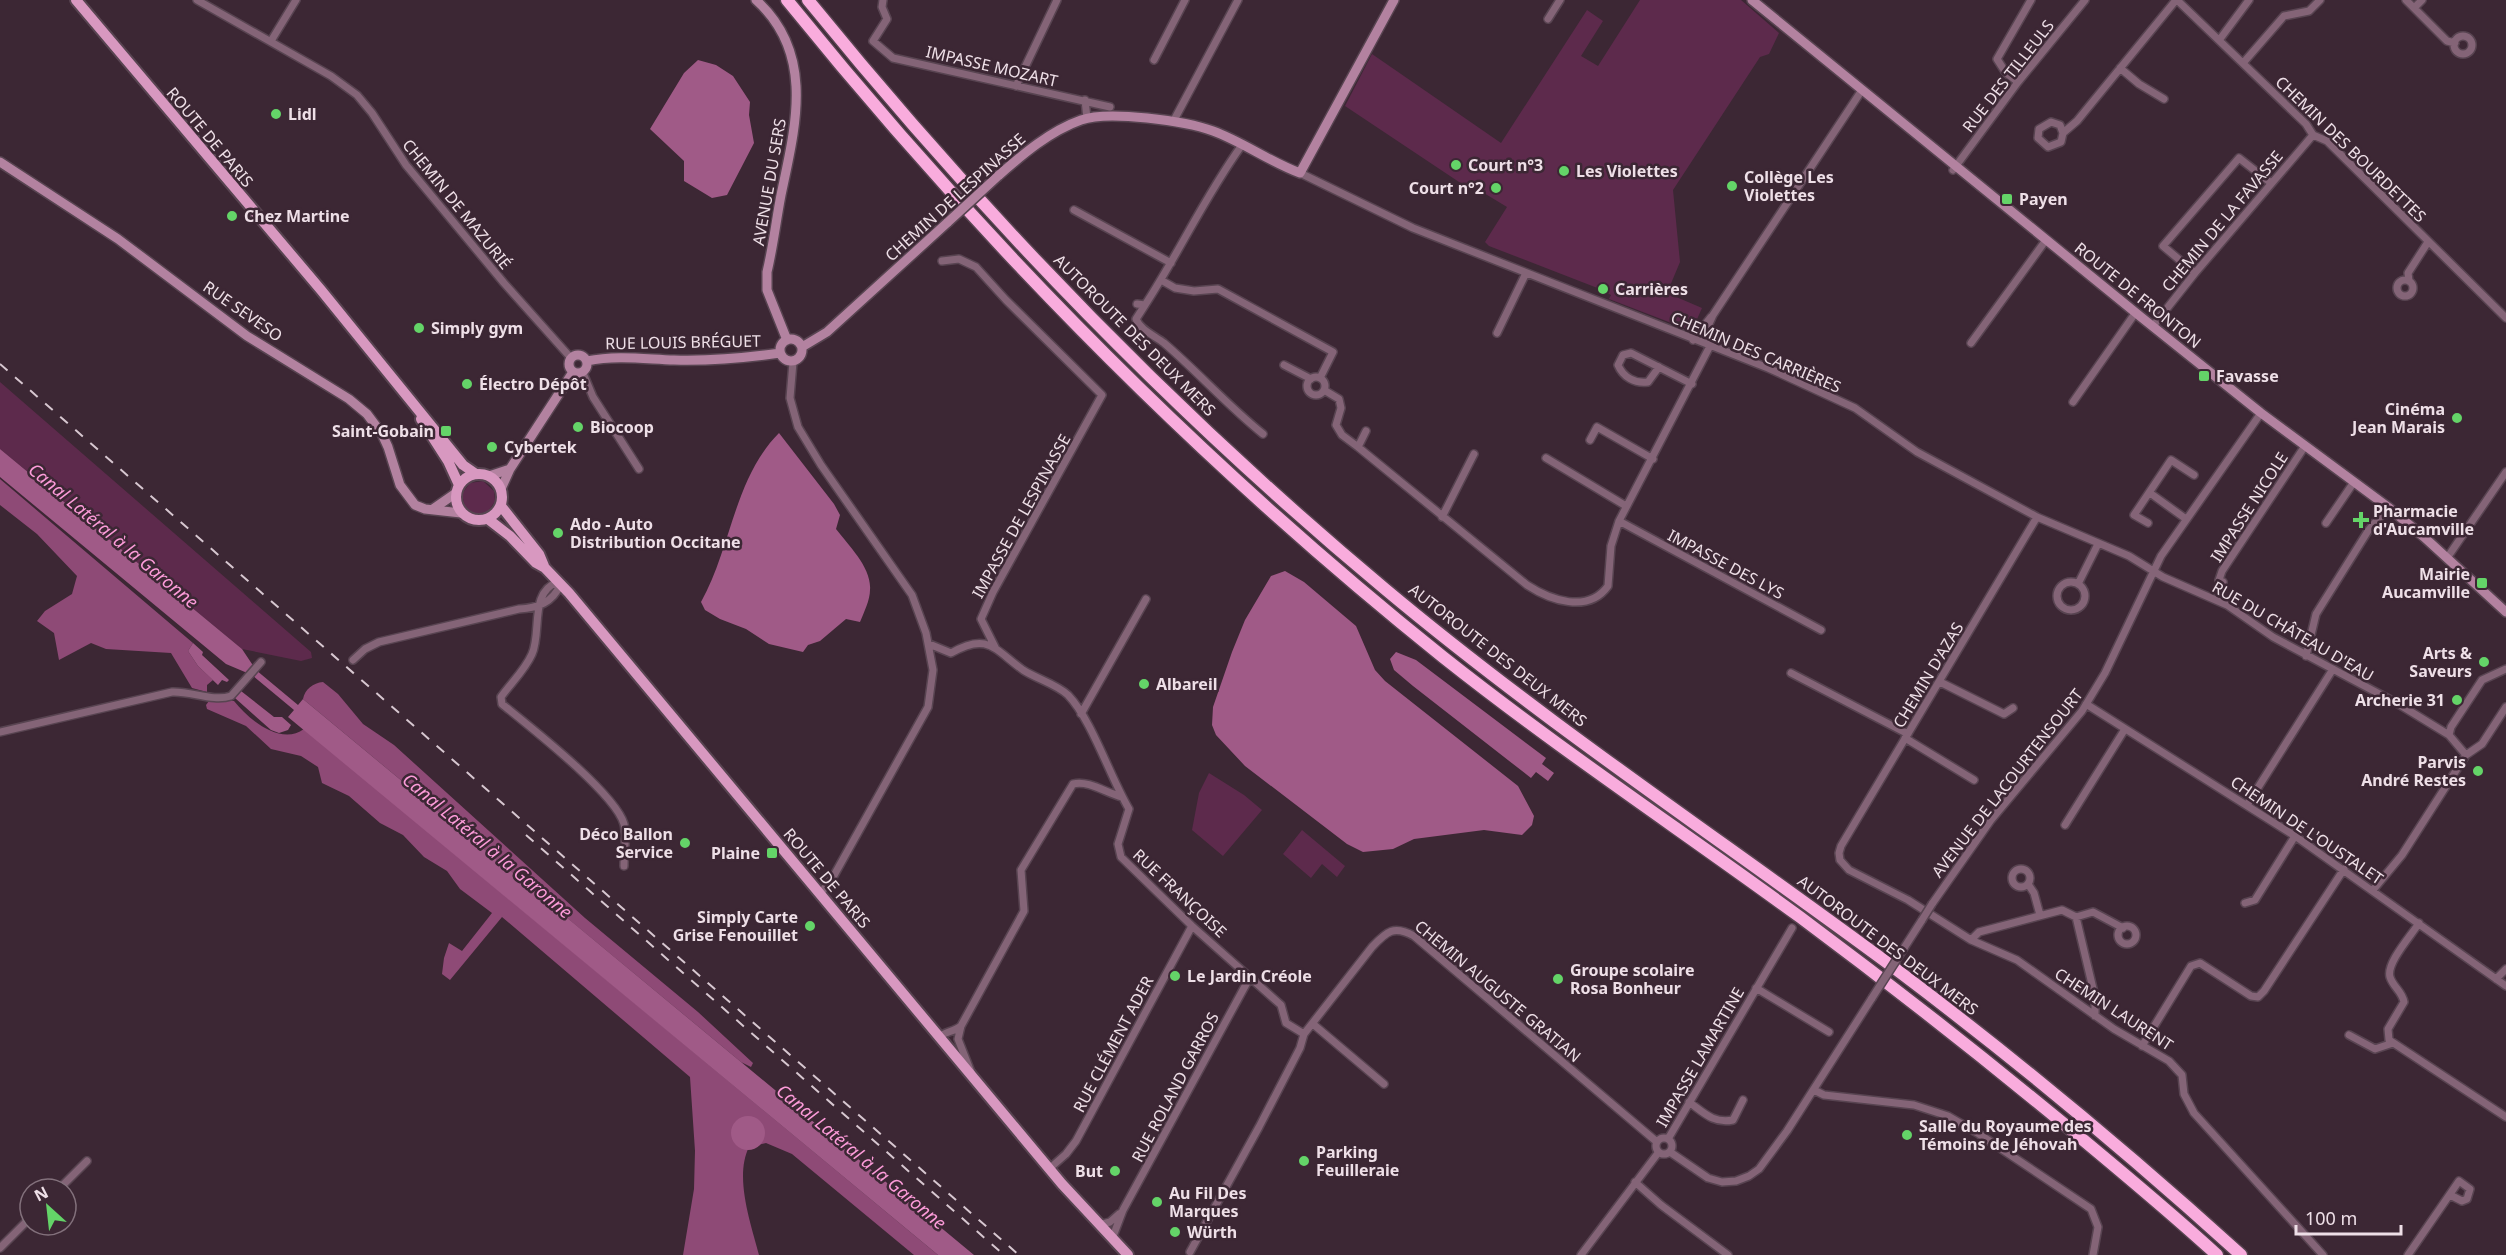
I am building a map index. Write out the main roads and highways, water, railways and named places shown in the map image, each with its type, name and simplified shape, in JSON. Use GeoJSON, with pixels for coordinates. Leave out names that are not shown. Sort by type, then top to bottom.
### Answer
{"type":"FeatureCollection","features":[{"type":"Feature","properties":{"kind":"highway","name":"AUTOROUTE DES DEUX MERS"},"geometry":{"type":"LineString","coordinates":[[787,0],[908,145],[1039,288],[1131,380],[1319,553],[1457,667],[1620,791],[1798,916],[1974,1051],[2149,1195],[2217,1255]]}},
{"type":"Feature","properties":{"kind":"highway","name":"AUTOROUTE DES DEUX MERS"},"geometry":{"type":"LineString","coordinates":[[808,0],[920,134],[1051,276],[1226,447],[1329,540],[1384,588],[1477,662],[1629,777],[1891,966],[1984,1037],[2160,1182],[2241,1255]]}},
{"type":"Feature","properties":{"kind":"main road","name":"ROUTE DE PARIS"},"geometry":{"type":"LineString","coordinates":[[76,0],[321,290],[463,465],[476,474]]}},
{"type":"Feature","properties":{"kind":"main road","name":"ROUTE DE PARIS"},"geometry":{"type":"LineString","coordinates":[[412,404],[448,461],[458,489]]}},
{"type":"Feature","properties":{"kind":"main road"},"geometry":{"type":"LineString","coordinates":[[476,474],[489,476],[501,489],[501,506],[488,519],[471,519],[461,513],[456,503],[458,489],[466,478],[476,474]]}},
{"type":"Feature","properties":{"kind":"main road","name":"ROUTE DE PARIS"},"geometry":{"type":"LineString","coordinates":[[501,506],[554,577],[1084,1210],[1119,1255]]}},
{"type":"Feature","properties":{"kind":"main road","name":"ROUTE DE PARIS"},"geometry":{"type":"LineString","coordinates":[[488,519],[554,577]]}},
{"type":"Feature","properties":{"kind":"main road","name":"ROUTE DE PARIS"},"geometry":{"type":"LineString","coordinates":[[1084,1210],[1128,1255]]}},
{"type":"Feature","properties":{"kind":"railway"},"geometry":{"type":"LineString","coordinates":[[0,364],[1019,1255]]}},
{"type":"Feature","properties":{"kind":"railway"},"geometry":{"type":"LineString","coordinates":[[526,835],[1004,1255]]}},
{"type":"Feature","properties":{"kind":"place","name":"Lidl"},"geometry":{"type":"Point","coordinates":[276,114]}},
{"type":"Feature","properties":{"kind":"place","name":"Court n°3"},"geometry":{"type":"Point","coordinates":[1456,165]}},
{"type":"Feature","properties":{"kind":"place","name":"Les Violettes"},"geometry":{"type":"Point","coordinates":[1564,171]}},
{"type":"Feature","properties":{"kind":"place","name":"Collège Les Violettes"},"geometry":{"type":"Point","coordinates":[1732,186]}},
{"type":"Feature","properties":{"kind":"place","name":"Court n°2"},"geometry":{"type":"Point","coordinates":[1496,188]}},
{"type":"Feature","properties":{"kind":"place","name":"Payen"},"geometry":{"type":"Point","coordinates":[2007,199]}},
{"type":"Feature","properties":{"kind":"place","name":"Chez Martine"},"geometry":{"type":"Point","coordinates":[232,216]}},
{"type":"Feature","properties":{"kind":"place","name":"Carrières"},"geometry":{"type":"Point","coordinates":[1603,289]}},
{"type":"Feature","properties":{"kind":"place","name":"Simply gym"},"geometry":{"type":"Point","coordinates":[419,328]}},
{"type":"Feature","properties":{"kind":"place","name":"Favasse"},"geometry":{"type":"Point","coordinates":[2204,376]}},
{"type":"Feature","properties":{"kind":"place","name":"Électro Dépôt"},"geometry":{"type":"Point","coordinates":[467,384]}},
{"type":"Feature","properties":{"kind":"place","name":"Cinéma Jean Marais"},"geometry":{"type":"Point","coordinates":[2457,418]}},
{"type":"Feature","properties":{"kind":"place","name":"Biocoop"},"geometry":{"type":"Point","coordinates":[578,427]}},
{"type":"Feature","properties":{"kind":"place","name":"Saint-Gobain"},"geometry":{"type":"Point","coordinates":[446,431]}},
{"type":"Feature","properties":{"kind":"place","name":"Cybertek"},"geometry":{"type":"Point","coordinates":[492,447]}},
{"type":"Feature","properties":{"kind":"place","name":"Pharmacie d'Aucamville"},"geometry":{"type":"Point","coordinates":[2361,520]}},
{"type":"Feature","properties":{"kind":"place","name":"Ado - Auto Distribution Occitane"},"geometry":{"type":"Point","coordinates":[558,533]}},
{"type":"Feature","properties":{"kind":"place","name":"Mairie Aucamville"},"geometry":{"type":"Point","coordinates":[2482,583]}},
{"type":"Feature","properties":{"kind":"place","name":"Arts & Saveurs"},"geometry":{"type":"Point","coordinates":[2484,662]}},
{"type":"Feature","properties":{"kind":"place","name":"Albareil"},"geometry":{"type":"Point","coordinates":[1144,684]}},
{"type":"Feature","properties":{"kind":"place","name":"Archerie 31"},"geometry":{"type":"Point","coordinates":[2457,700]}},
{"type":"Feature","properties":{"kind":"place","name":"Parvis André Restes"},"geometry":{"type":"Point","coordinates":[2478,771]}},
{"type":"Feature","properties":{"kind":"place","name":"Déco Ballon Service"},"geometry":{"type":"Point","coordinates":[685,843]}},
{"type":"Feature","properties":{"kind":"place","name":"Plaine"},"geometry":{"type":"Point","coordinates":[772,853]}},
{"type":"Feature","properties":{"kind":"place","name":"Simply Carte Grise Fenouillet"},"geometry":{"type":"Point","coordinates":[810,926]}},
{"type":"Feature","properties":{"kind":"place","name":"Le Jardin Créole"},"geometry":{"type":"Point","coordinates":[1175,976]}},
{"type":"Feature","properties":{"kind":"place","name":"Groupe scolaire Rosa Bonheur"},"geometry":{"type":"Point","coordinates":[1558,979]}},
{"type":"Feature","properties":{"kind":"place","name":"Salle du Royaume des Témoins de Jéhovah"},"geometry":{"type":"Point","coordinates":[1907,1135]}},
{"type":"Feature","properties":{"kind":"place","name":"Parking Feuilleraie"},"geometry":{"type":"Point","coordinates":[1304,1161]}},
{"type":"Feature","properties":{"kind":"place","name":"But"},"geometry":{"type":"Point","coordinates":[1115,1171]}},
{"type":"Feature","properties":{"kind":"place","name":"Au Fil Des Marques"},"geometry":{"type":"Point","coordinates":[1157,1202]}},
{"type":"Feature","properties":{"kind":"place","name":"Würth"},"geometry":{"type":"Point","coordinates":[1175,1232]}},
{"type":"Feature","properties":{"kind":"water label","name":"Canal Latéral à la Garonne"},"geometry":{"type":"Point","coordinates":[113,536]}},
{"type":"Feature","properties":{"kind":"water label","name":"Canal Latéral à la Garonne"},"geometry":{"type":"Point","coordinates":[487,846]}},
{"type":"Feature","properties":{"kind":"water label","name":"Canal Latéral à la Garonne"},"geometry":{"type":"Point","coordinates":[861,1157]}}]}
